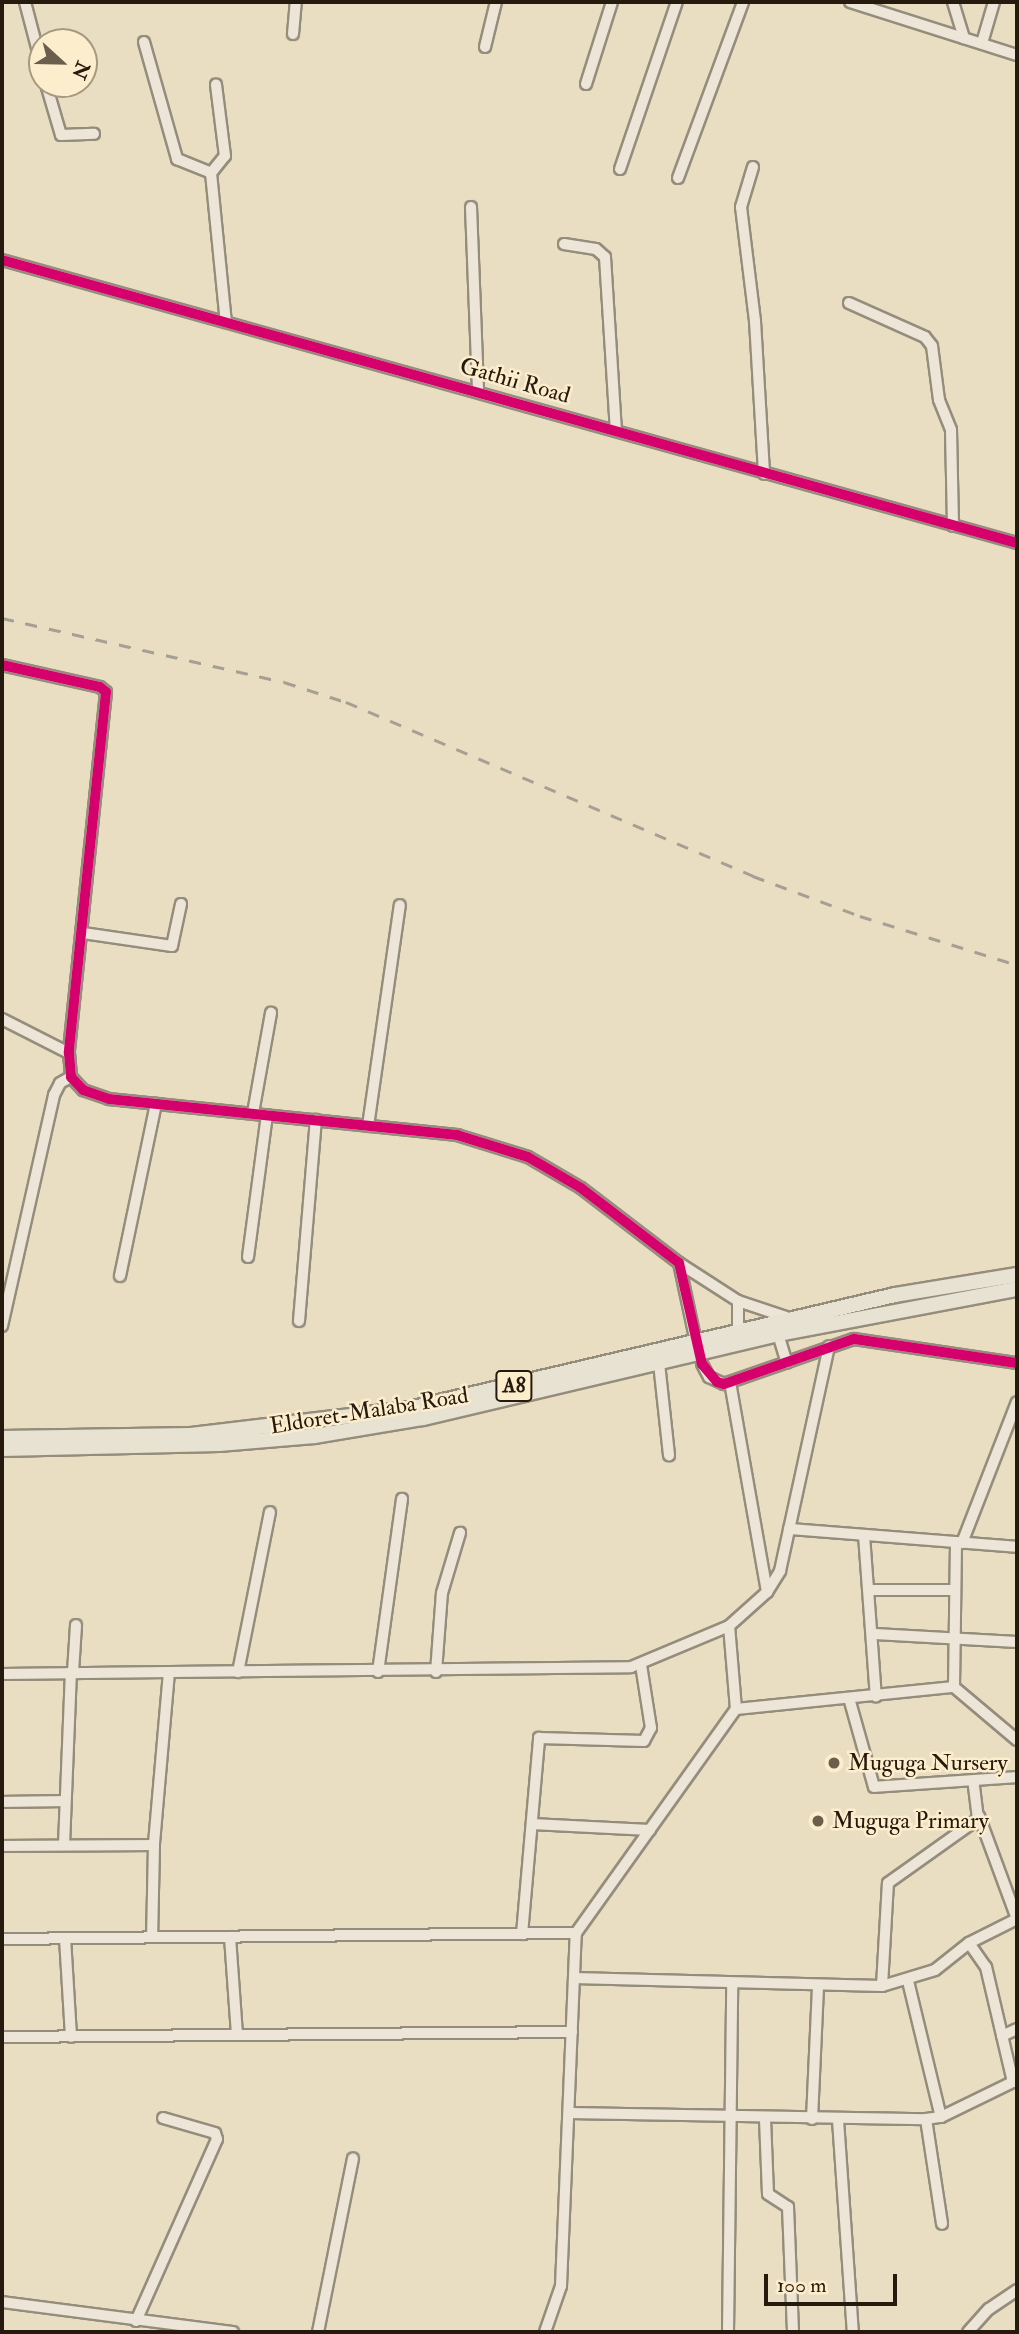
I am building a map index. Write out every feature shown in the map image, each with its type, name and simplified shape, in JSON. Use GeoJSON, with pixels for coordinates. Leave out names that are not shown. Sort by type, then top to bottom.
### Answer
{"type":"FeatureCollection","features":[{"type":"Feature","properties":{"kind":"highway","name":"Eldoret-Malaba Road"},"geometry":{"type":"LineString","coordinates":[[2,1437],[191,1435],[301,1424],[436,1403],[895,1295],[1017,1275]]}},
{"type":"Feature","properties":{"kind":"highway","name":"Eldoret-Malaba Road"},"geometry":{"type":"LineString","coordinates":[[2,1448],[219,1444],[315,1436],[423,1418],[778,1334],[1017,1289]]}},
{"type":"Feature","properties":{"kind":"street"},"geometry":{"type":"LineString","coordinates":[[25,2],[32,28]]}},
{"type":"Feature","properties":{"kind":"street"},"geometry":{"type":"LineString","coordinates":[[293,34],[296,2]]}},
{"type":"Feature","properties":{"kind":"street"},"geometry":{"type":"LineString","coordinates":[[485,47],[496,2]]}},
{"type":"Feature","properties":{"kind":"street"},"geometry":{"type":"LineString","coordinates":[[586,84],[612,2]]}},
{"type":"Feature","properties":{"kind":"street"},"geometry":{"type":"LineString","coordinates":[[620,169],[677,2]]}},
{"type":"Feature","properties":{"kind":"street"},"geometry":{"type":"LineString","coordinates":[[678,178],[743,2]]}},
{"type":"Feature","properties":{"kind":"street"},"geometry":{"type":"LineString","coordinates":[[850,2],[1017,55]]}},
{"type":"Feature","properties":{"kind":"street"},"geometry":{"type":"LineString","coordinates":[[953,2],[964,37]]}},
{"type":"Feature","properties":{"kind":"street"},"geometry":{"type":"LineString","coordinates":[[982,43],[994,2]]}},
{"type":"Feature","properties":{"kind":"street"},"geometry":{"type":"LineString","coordinates":[[144,42],[177,159],[211,173]]}},
{"type":"Feature","properties":{"kind":"street"},"geometry":{"type":"LineString","coordinates":[[216,85],[225,156],[211,173],[226,322]]}},
{"type":"Feature","properties":{"kind":"street"},"geometry":{"type":"LineString","coordinates":[[50,98],[61,135],[94,134]]}},
{"type":"Feature","properties":{"kind":"street"},"geometry":{"type":"LineString","coordinates":[[753,167],[741,207],[755,321],[764,474]]}},
{"type":"Feature","properties":{"kind":"street"},"geometry":{"type":"LineString","coordinates":[[471,207],[478,392]]}},
{"type":"Feature","properties":{"kind":"street"},"geometry":{"type":"LineString","coordinates":[[564,244],[596,249],[605,257],[616,431]]}},
{"type":"Feature","properties":{"kind":"street","name":"Gathii Road"},"geometry":{"type":"LineString","coordinates":[[2,260],[1017,543]]}},
{"type":"Feature","properties":{"kind":"street"},"geometry":{"type":"LineString","coordinates":[[849,303],[925,337],[932,346],[939,400],[951,430],[953,526]]}},
{"type":"Feature","properties":{"kind":"street"},"geometry":{"type":"LineString","coordinates":[[2,665],[100,687],[106,692],[69,1053],[71,1077],[94,1095],[156,1104],[457,1135],[528,1157],[581,1188],[679,1263],[738,1301],[792,1319]]}},
{"type":"Feature","properties":{"kind":"street"},"geometry":{"type":"LineString","coordinates":[[83,933],[172,946],[181,904]]}},
{"type":"Feature","properties":{"kind":"street"},"geometry":{"type":"LineString","coordinates":[[368,1126],[400,905]]}},
{"type":"Feature","properties":{"kind":"street"},"geometry":{"type":"LineString","coordinates":[[253,1113],[271,1013]]}},
{"type":"Feature","properties":{"kind":"street"},"geometry":{"type":"LineString","coordinates":[[2,1019],[69,1053]]}},
{"type":"Feature","properties":{"kind":"street"},"geometry":{"type":"LineString","coordinates":[[2,1326],[54,1095],[60,1083],[71,1077]]}},
{"type":"Feature","properties":{"kind":"street"},"geometry":{"type":"LineString","coordinates":[[120,1276],[156,1104]]}},
{"type":"Feature","properties":{"kind":"street"},"geometry":{"type":"LineString","coordinates":[[248,1257],[267,1115]]}},
{"type":"Feature","properties":{"kind":"street"},"geometry":{"type":"LineString","coordinates":[[299,1321],[316,1120]]}},
{"type":"Feature","properties":{"kind":"street"},"geometry":{"type":"LineString","coordinates":[[679,1263],[694,1333]]}},
{"type":"Feature","properties":{"kind":"street"},"geometry":{"type":"LineString","coordinates":[[738,1301],[738,1331]]}},
{"type":"Feature","properties":{"kind":"street"},"geometry":{"type":"LineString","coordinates":[[778,1334],[787,1363]]}},
{"type":"Feature","properties":{"kind":"street"},"geometry":{"type":"LineString","coordinates":[[702,1364],[709,1377],[730,1382],[854,1339],[1017,1363]]}},
{"type":"Feature","properties":{"kind":"street"},"geometry":{"type":"LineString","coordinates":[[2,1674],[436,1672],[641,1665],[729,1626],[767,1592],[780,1571],[829,1346]]}},
{"type":"Feature","properties":{"kind":"street"},"geometry":{"type":"LineString","coordinates":[[659,1363],[669,1455]]}},
{"type":"Feature","properties":{"kind":"street"},"geometry":{"type":"LineString","coordinates":[[730,1382],[767,1592]]}},
{"type":"Feature","properties":{"kind":"street"},"geometry":{"type":"LineString","coordinates":[[954,1687],[956,1639],[952,1590],[959,1543],[1017,1402]]}},
{"type":"Feature","properties":{"kind":"street"},"geometry":{"type":"LineString","coordinates":[[378,1672],[402,1499]]}},
{"type":"Feature","properties":{"kind":"street"},"geometry":{"type":"LineString","coordinates":[[238,1672],[270,1512]]}},
{"type":"Feature","properties":{"kind":"street"},"geometry":{"type":"LineString","coordinates":[[789,1530],[1017,1547]]}},
{"type":"Feature","properties":{"kind":"street"},"geometry":{"type":"LineString","coordinates":[[436,1672],[442,1593],[460,1533]]}},
{"type":"Feature","properties":{"kind":"street"},"geometry":{"type":"LineString","coordinates":[[864,1535],[875,1634],[876,1697]]}},
{"type":"Feature","properties":{"kind":"street"},"geometry":{"type":"LineString","coordinates":[[870,1590],[952,1590]]}},
{"type":"Feature","properties":{"kind":"street"},"geometry":{"type":"LineString","coordinates":[[64,1845],[63,1801],[76,1625]]}},
{"type":"Feature","properties":{"kind":"street"},"geometry":{"type":"LineString","coordinates":[[545,2332],[561,2286],[576,1933],[736,1709],[729,1626]]}},
{"type":"Feature","properties":{"kind":"street"},"geometry":{"type":"LineString","coordinates":[[875,1634],[1017,1642]]}},
{"type":"Feature","properties":{"kind":"street"},"geometry":{"type":"LineString","coordinates":[[522,1934],[542,1735],[634,1741],[650,1735],[641,1665]]}},
{"type":"Feature","properties":{"kind":"street"},"geometry":{"type":"LineString","coordinates":[[152,1937],[154,1845],[169,1672]]}},
{"type":"Feature","properties":{"kind":"street"},"geometry":{"type":"LineString","coordinates":[[736,1709],[876,1697],[954,1687],[1017,1740]]}},
{"type":"Feature","properties":{"kind":"street"},"geometry":{"type":"LineString","coordinates":[[849,1698],[874,1787],[1017,1777]]}},
{"type":"Feature","properties":{"kind":"street"},"geometry":{"type":"LineString","coordinates":[[574,1978],[881,1986],[908,1981],[935,1970],[969,1943],[1017,1919],[979,1816],[973,1781]]}},
{"type":"Feature","properties":{"kind":"street"},"geometry":{"type":"LineString","coordinates":[[2,1802],[63,1801]]}},
{"type":"Feature","properties":{"kind":"street"},"geometry":{"type":"LineString","coordinates":[[881,1986],[888,1883],[979,1816]]}},
{"type":"Feature","properties":{"kind":"street"},"geometry":{"type":"LineString","coordinates":[[531,1824],[650,1830]]}},
{"type":"Feature","properties":{"kind":"street"},"geometry":{"type":"LineString","coordinates":[[2,1846],[154,1845]]}},
{"type":"Feature","properties":{"kind":"street"},"geometry":{"type":"LineString","coordinates":[[2,1939],[576,1933]]}},
{"type":"Feature","properties":{"kind":"street"},"geometry":{"type":"LineString","coordinates":[[230,1937],[237,2035]]}},
{"type":"Feature","properties":{"kind":"street"},"geometry":{"type":"LineString","coordinates":[[65,1938],[71,2036]]}},
{"type":"Feature","properties":{"kind":"street"},"geometry":{"type":"LineString","coordinates":[[569,2113],[838,2120],[941,2117],[1015,2081],[986,1967],[969,1943]]}},
{"type":"Feature","properties":{"kind":"street"},"geometry":{"type":"LineString","coordinates":[[908,1981],[941,2117]]}},
{"type":"Feature","properties":{"kind":"street"},"geometry":{"type":"LineString","coordinates":[[728,2332],[732,1983]]}},
{"type":"Feature","properties":{"kind":"street"},"geometry":{"type":"LineString","coordinates":[[812,2119],[818,1985]]}},
{"type":"Feature","properties":{"kind":"street"},"geometry":{"type":"LineString","coordinates":[[1003,2036],[1017,2029]]}},
{"type":"Feature","properties":{"kind":"street"},"geometry":{"type":"LineString","coordinates":[[2,2037],[572,2032]]}},
{"type":"Feature","properties":{"kind":"street"},"geometry":{"type":"LineString","coordinates":[[136,2321],[217,2139],[215,2133],[163,2118]]}},
{"type":"Feature","properties":{"kind":"street"},"geometry":{"type":"LineString","coordinates":[[765,2119],[768,2194],[788,2207],[793,2332]]}},
{"type":"Feature","properties":{"kind":"street"},"geometry":{"type":"LineString","coordinates":[[926,2119],[942,2224]]}},
{"type":"Feature","properties":{"kind":"street"},"geometry":{"type":"LineString","coordinates":[[838,2120],[853,2332]]}},
{"type":"Feature","properties":{"kind":"street"},"geometry":{"type":"LineString","coordinates":[[318,2332],[353,2158]]}},
{"type":"Feature","properties":{"kind":"street"},"geometry":{"type":"LineString","coordinates":[[969,2332],[989,2309],[1017,2290]]}},
{"type":"Feature","properties":{"kind":"street"},"geometry":{"type":"LineString","coordinates":[[2,2302],[233,2332]]}},
{"type":"Feature","properties":{"kind":"railway"},"geometry":{"type":"LineString","coordinates":[[2,618],[284,682],[346,702],[753,876],[860,916],[1017,965]]}},
{"type":"Feature","properties":{"kind":"cycle path"},"geometry":{"type":"LineString","coordinates":[[2,260],[1017,543]]}},
{"type":"Feature","properties":{"kind":"cycle path"},"geometry":{"type":"LineString","coordinates":[[2,665],[100,687],[106,692],[69,1053],[71,1077],[83,1090],[109,1099],[457,1135],[528,1157],[581,1188],[679,1263],[702,1364],[717,1382],[724,1384],[854,1339],[1017,1363]]}},
{"type":"Feature","properties":{"kind":"place","name":"Muguga Nursery"},"geometry":{"type":"Point","coordinates":[834,1763]}},
{"type":"Feature","properties":{"kind":"place","name":"Muguga Primary"},"geometry":{"type":"Point","coordinates":[818,1821]}}]}
